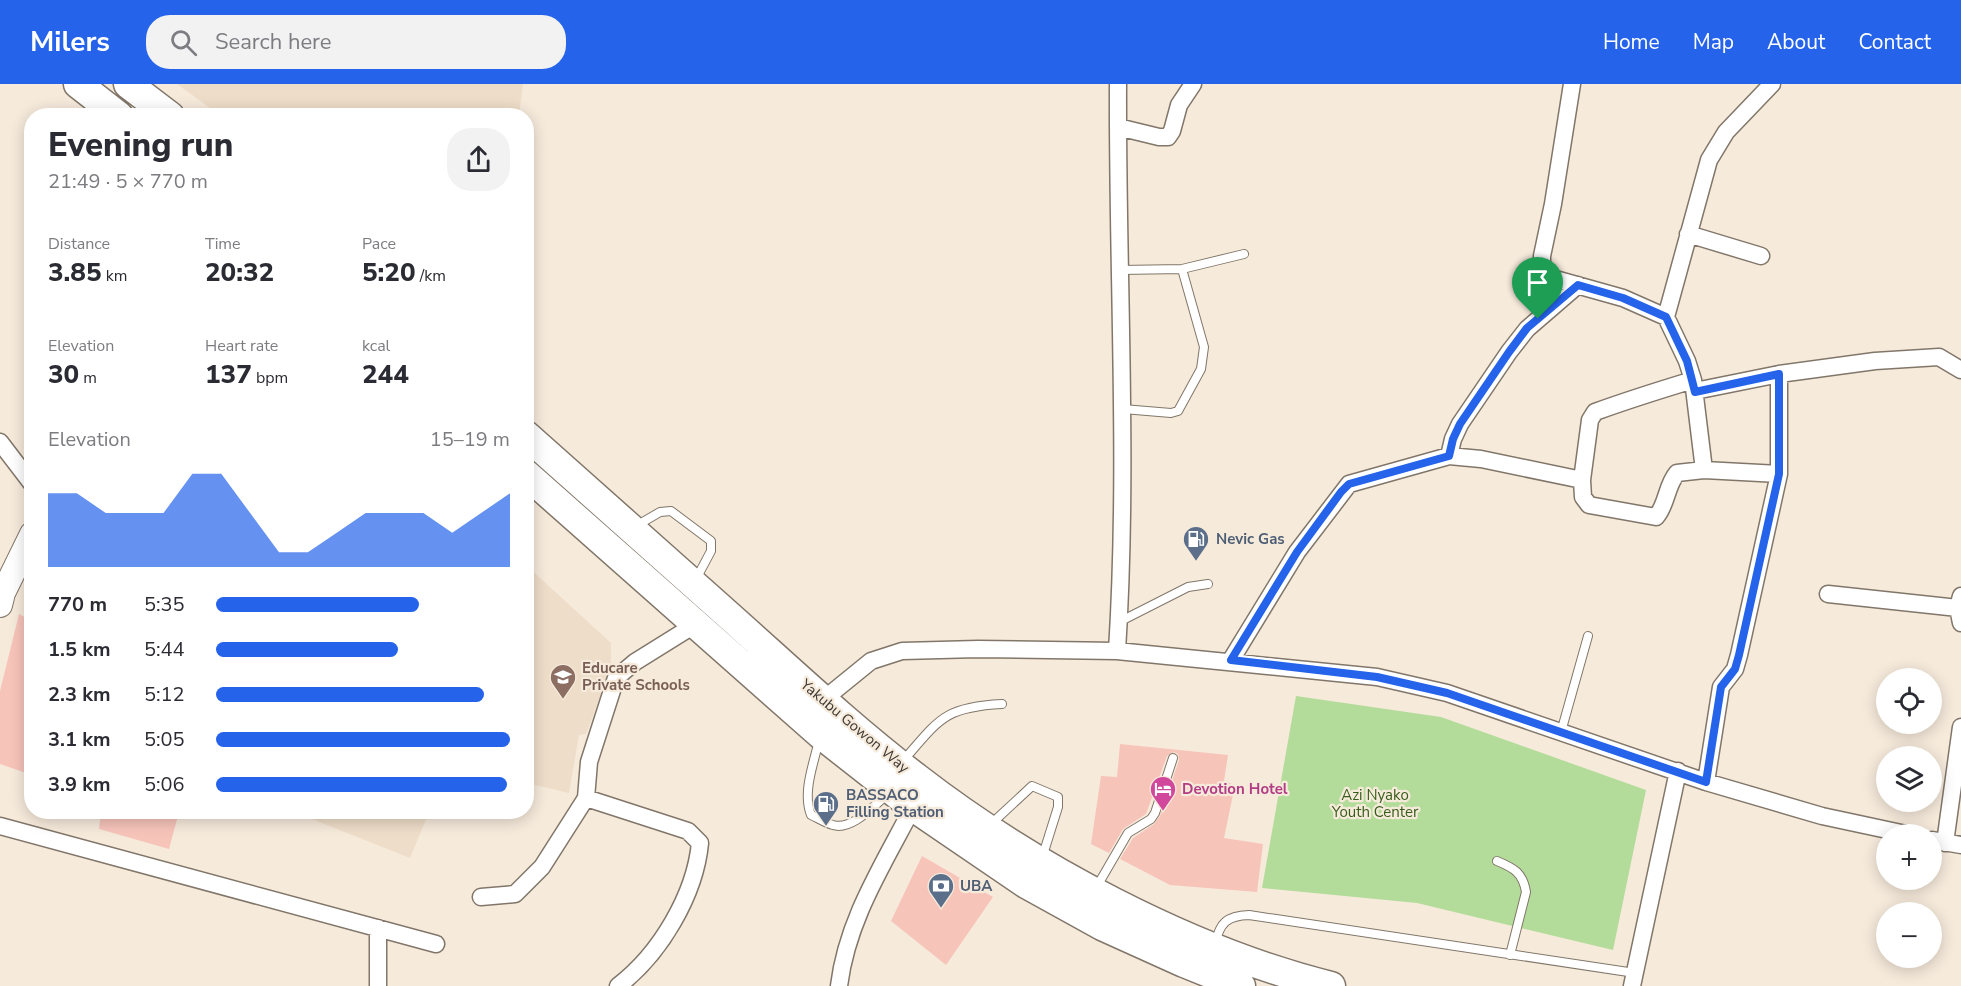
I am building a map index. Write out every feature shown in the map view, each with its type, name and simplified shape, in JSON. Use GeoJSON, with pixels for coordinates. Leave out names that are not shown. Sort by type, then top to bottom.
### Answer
{"type":"FeatureCollection","features":[{"type":"Feature","properties":{"kind":"highway"},"geometry":{"type":"LineString","coordinates":[[78,84],[109,108]]}},
{"type":"Feature","properties":{"kind":"highway"},"geometry":{"type":"LineString","coordinates":[[128,84],[160,108]]}},
{"type":"Feature","properties":{"kind":"highway","name":"Yakubu Gowon Way"},"geometry":{"type":"LineString","coordinates":[[534,442],[823,700],[900,764],[988,828],[1041,862],[1228,967]]}},
{"type":"Feature","properties":{"kind":"highway","name":"Yakubu Gowon Way"},"geometry":{"type":"LineString","coordinates":[[534,481],[820,734],[902,799],[1035,890],[1102,926],[1228,967],[1263,967],[1331,986]]}},
{"type":"Feature","properties":{"kind":"main road"},"geometry":{"type":"LineString","coordinates":[[1,596],[24,550]]}},
{"type":"Feature","properties":{"kind":"street"},"geometry":{"type":"LineString","coordinates":[[1117,651],[1123,551],[1118,84]]}},
{"type":"Feature","properties":{"kind":"street"},"geometry":{"type":"LineString","coordinates":[[1118,126],[1159,137],[1168,136],[1172,131],[1179,105],[1193,84]]}},
{"type":"Feature","properties":{"kind":"street"},"geometry":{"type":"LineString","coordinates":[[1572,84],[1566,131],[1542,256],[1542,269],[1548,277],[1623,298],[1666,317],[1687,361],[1694,386],[1704,470]]}},
{"type":"Feature","properties":{"kind":"street"},"geometry":{"type":"LineString","coordinates":[[1666,317],[1709,160],[1726,132],[1772,84]]}},
{"type":"Feature","properties":{"kind":"street"},"geometry":{"type":"LineString","coordinates":[[1689,234],[1761,256]]}},
{"type":"Feature","properties":{"kind":"street"},"geometry":{"type":"LineString","coordinates":[[1449,456],[1460,424],[1527,328],[1578,285]]}},
{"type":"Feature","properties":{"kind":"street"},"geometry":{"type":"LineString","coordinates":[[1779,474],[1704,470],[1677,473],[1672,479],[1661,511],[1656,517],[1589,505],[1583,497],[1582,480],[1590,420],[1595,412],[1616,406],[1631,397],[1875,361],[1939,357],[1961,370]]}},
{"type":"Feature","properties":{"kind":"street"},"geometry":{"type":"LineString","coordinates":[[1706,782],[1721,687],[1735,669],[1739,655],[1779,474],[1779,374]]}},
{"type":"Feature","properties":{"kind":"street"},"geometry":{"type":"LineString","coordinates":[[0,442],[24,474]]}},
{"type":"Feature","properties":{"kind":"street"},"geometry":{"type":"LineString","coordinates":[[1231,660],[1297,552],[1349,484],[1449,456],[1492,461],[1582,480]]}},
{"type":"Feature","properties":{"kind":"street"},"geometry":{"type":"LineString","coordinates":[[1828,594],[1960,609]]}},
{"type":"Feature","properties":{"kind":"street"},"geometry":{"type":"LineString","coordinates":[[481,897],[515,894],[542,867],[586,798],[589,762],[616,678],[635,662],[696,624]]}},
{"type":"Feature","properties":{"kind":"street"},"geometry":{"type":"LineString","coordinates":[[823,700],[871,661],[902,651],[978,649],[1117,651],[1231,660],[1377,677],[1447,693],[1706,782],[1822,816],[1876,828]]}},
{"type":"Feature","properties":{"kind":"street"},"geometry":{"type":"LineString","coordinates":[[1946,842],[1961,727]]}},
{"type":"Feature","properties":{"kind":"street"},"geometry":{"type":"LineString","coordinates":[[1633,980],[1678,771]]}},
{"type":"Feature","properties":{"kind":"street"},"geometry":{"type":"LineString","coordinates":[[586,798],[688,831],[700,843],[698,867],[669,930],[627,979],[618,986]]}},
{"type":"Feature","properties":{"kind":"street"},"geometry":{"type":"LineString","coordinates":[[839,986],[847,939],[864,901],[902,799]]}},
{"type":"Feature","properties":{"kind":"street"},"geometry":{"type":"LineString","coordinates":[[0,826],[436,944]]}},
{"type":"Feature","properties":{"kind":"street"},"geometry":{"type":"LineString","coordinates":[[378,928],[378,986]]}},
{"type":"Feature","properties":{"kind":"lane"},"geometry":{"type":"LineString","coordinates":[[1120,270],[1182,269],[1244,254]]}},
{"type":"Feature","properties":{"kind":"lane"},"geometry":{"type":"LineString","coordinates":[[1123,409],[1171,413],[1179,411],[1201,369],[1204,348],[1182,269]]}},
{"type":"Feature","properties":{"kind":"lane"},"geometry":{"type":"LineString","coordinates":[[632,529],[666,510],[671,511],[711,540],[711,550],[694,584]]}},
{"type":"Feature","properties":{"kind":"lane"},"geometry":{"type":"LineString","coordinates":[[1119,622],[1188,587],[1208,584]]}},
{"type":"Feature","properties":{"kind":"lane"},"geometry":{"type":"LineString","coordinates":[[1561,732],[1588,636]]}},
{"type":"Feature","properties":{"kind":"lane"},"geometry":{"type":"LineString","coordinates":[[900,764],[939,720],[954,711],[972,705],[1002,704]]}},
{"type":"Feature","properties":{"kind":"lane"},"geometry":{"type":"LineString","coordinates":[[820,734],[808,794],[807,804],[811,815],[834,826],[850,824],[902,799]]}},
{"type":"Feature","properties":{"kind":"lane"},"geometry":{"type":"LineString","coordinates":[[1094,891],[1128,833],[1151,819],[1155,813],[1173,758]]}},
{"type":"Feature","properties":{"kind":"lane"},"geometry":{"type":"LineString","coordinates":[[988,828],[1032,786],[1058,797],[1058,807],[1041,862]]}},
{"type":"Feature","properties":{"kind":"lane"},"geometry":{"type":"LineString","coordinates":[[1497,861],[1515,869],[1525,881],[1526,892],[1510,955]]}},
{"type":"Feature","properties":{"kind":"lane"},"geometry":{"type":"LineString","coordinates":[[1228,967],[1218,932],[1234,915],[1249,915],[1510,955],[1633,980]]}},
{"type":"Feature","properties":{"kind":"shaded area"},"geometry":{"type":"Polygon","coordinates":[[[177,84],[523,84],[520,108],[210,108],[177,84]]]}},
{"type":"Feature","properties":{"kind":"shaded area","name":"Educare Private Schools"},"geometry":{"type":"Polygon","coordinates":[[[534,572],[611,643],[611,667],[586,734],[579,735],[569,793],[534,785],[534,572]]]}},
{"type":"Feature","properties":{"kind":"shaded area"},"geometry":{"type":"Polygon","coordinates":[[[312,819],[426,819],[410,858],[312,819]]]}},
{"type":"Feature","properties":{"kind":"green space","name":"Azi Nyako Youth Center"},"geometry":{"type":"Polygon","coordinates":[[[1296,696],[1441,717],[1646,790],[1613,950],[1417,903],[1262,888],[1296,696]]]}},
{"type":"Feature","properties":{"kind":"building"},"geometry":{"type":"Polygon","coordinates":[[[19,614],[24,617],[24,772],[0,764],[0,691],[19,614]]]}},
{"type":"Feature","properties":{"kind":"building","name":"Devotion Hotel"},"geometry":{"type":"Polygon","coordinates":[[[1120,744],[1228,755],[1224,781],[1235,785],[1224,838],[1263,844],[1257,892],[1170,885],[1120,859],[1133,838],[1154,824],[1160,816],[1179,760],[1178,754],[1174,752],[1167,756],[1146,814],[1123,829],[1109,853],[1091,844],[1101,776],[1117,777],[1120,744]]]}},
{"type":"Feature","properties":{"kind":"building"},"geometry":{"type":"Polygon","coordinates":[[[100,819],[177,819],[169,849],[99,829],[100,819]]]}},
{"type":"Feature","properties":{"kind":"building","name":"UBA"},"geometry":{"type":"Polygon","coordinates":[[[922,856],[993,897],[946,965],[891,921],[922,856]]]}},
{"type":"Feature","properties":{"kind":"place","name":"Nevic Gas"},"geometry":{"type":"Point","coordinates":[1196,562]}},
{"type":"Feature","properties":{"kind":"place","name":"Educare Private Schools"},"geometry":{"type":"Point","coordinates":[563,700]}},
{"type":"Feature","properties":{"kind":"place","name":"Devotion Hotel"},"geometry":{"type":"Point","coordinates":[1163,812]}},
{"type":"Feature","properties":{"kind":"place","name":"BASSACO Filling Station"},"geometry":{"type":"Point","coordinates":[826,827]}},
{"type":"Feature","properties":{"kind":"place","name":"UBA"},"geometry":{"type":"Point","coordinates":[941,909]}},
{"type":"Feature","properties":{"kind":"route"},"geometry":{"type":"LineString","coordinates":[[1578,285],[1623,298],[1666,317],[1687,361],[1695,392],[1779,374],[1779,474],[1739,655],[1735,669],[1727,676],[1721,687],[1706,782],[1447,693],[1377,677],[1231,660],[1297,552],[1341,492],[1349,484],[1449,456],[1460,424],[1509,352],[1527,328],[1538,319],[1578,285]]}}]}
